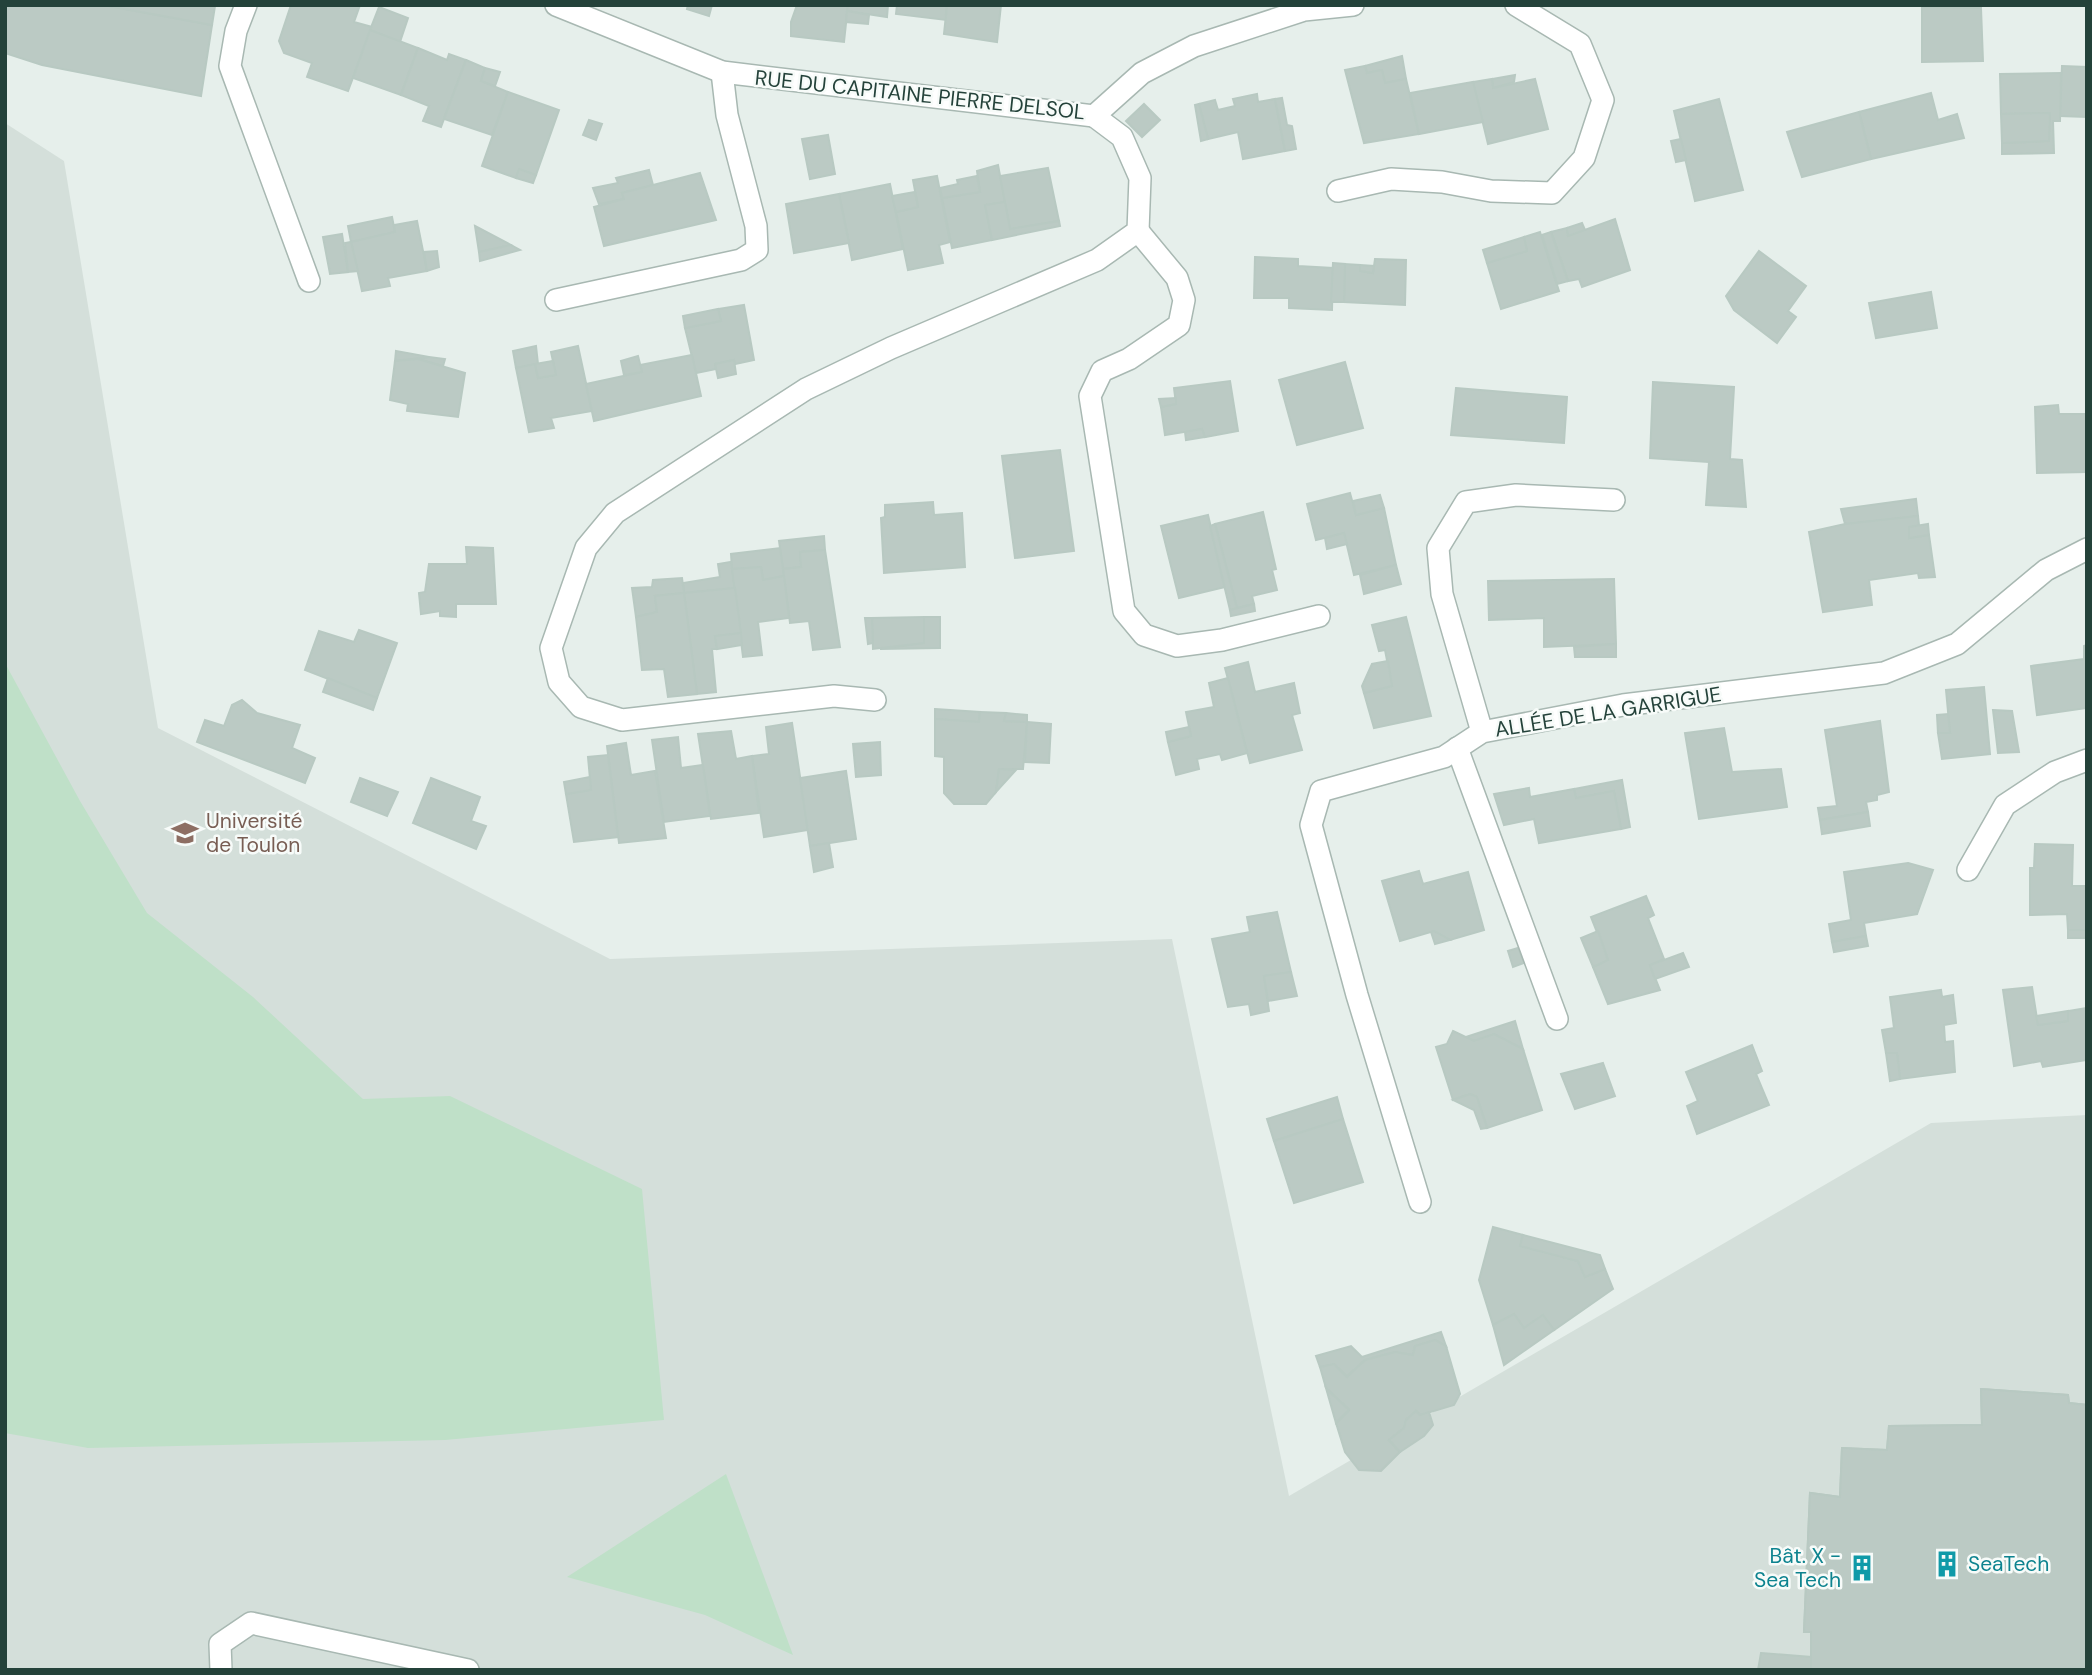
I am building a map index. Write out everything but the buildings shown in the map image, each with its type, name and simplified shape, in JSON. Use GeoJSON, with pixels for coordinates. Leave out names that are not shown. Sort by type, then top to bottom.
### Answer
{"type":"FeatureCollection","features":[{"type":"Feature","properties":{"kind":"street"},"geometry":{"type":"LineString","coordinates":[[246,5],[236,31],[230,66],[309,281]]}},
{"type":"Feature","properties":{"kind":"street","name":"RUE DU CAPITAINE PIERRE DELSOL"},"geometry":{"type":"LineString","coordinates":[[556,5],[722,72],[1094,116],[1142,73],[1194,46],[1304,10],[1353,5]]}},
{"type":"Feature","properties":{"kind":"street"},"geometry":{"type":"LineString","coordinates":[[1338,191],[1391,179],[1442,182],[1491,191],[1552,192],[1584,158],[1603,100],[1580,44],[1517,5]]}},
{"type":"Feature","properties":{"kind":"street"},"geometry":{"type":"LineString","coordinates":[[556,300],[741,260],[757,250],[756,226],[727,116],[722,72]]}},
{"type":"Feature","properties":{"kind":"street"},"geometry":{"type":"LineString","coordinates":[[1094,116],[1122,137],[1140,178],[1138,232],[1177,278],[1184,300],[1179,325],[1129,359],[1102,371],[1090,396],[1124,611],[1144,635],[1177,646],[1222,640],[1319,616]]}},
{"type":"Feature","properties":{"kind":"street"},"geometry":{"type":"LineString","coordinates":[[875,700],[834,695],[622,720],[581,707],[559,682],[551,648],[586,548],[615,513],[806,389],[891,348],[1097,260],[1138,232]]}},
{"type":"Feature","properties":{"kind":"street"},"geometry":{"type":"LineString","coordinates":[[1482,732],[1442,594],[1438,548],[1466,502],[1516,495],[1614,500]]}},
{"type":"Feature","properties":{"kind":"street","name":"ALLÉE DE LA GARRIGUE"},"geometry":{"type":"LineString","coordinates":[[1420,1202],[1357,995],[1311,825],[1321,790],[1444,757],[1482,732],[1623,705],[1884,673],[1957,644],[2046,570],[2087,549]]}},
{"type":"Feature","properties":{"kind":"street"},"geometry":{"type":"LineString","coordinates":[[1457,748],[1557,1019]]}},
{"type":"Feature","properties":{"kind":"street"},"geometry":{"type":"LineString","coordinates":[[1968,870],[2005,805],[2055,772],[2087,760]]}},
{"type":"Feature","properties":{"kind":"street"},"geometry":{"type":"LineString","coordinates":[[220,1670],[220,1644],[251,1623],[468,1670]]}},
{"type":"Feature","properties":{"kind":"shaded area","name":"Université de Toulon"},"geometry":{"type":"Polygon","coordinates":[[[5,123],[64,161],[158,728],[610,959],[1172,939],[1289,1496],[1931,1123],[2087,1115],[2087,1670],[5,1670],[5,123]]]}},
{"type":"Feature","properties":{"kind":"green space"},"geometry":{"type":"Polygon","coordinates":[[[5,663],[80,801],[147,913],[253,997],[363,1099],[450,1096],[642,1189],[664,1420],[445,1440],[88,1448],[5,1433],[5,663]]]}},
{"type":"Feature","properties":{"kind":"green space"},"geometry":{"type":"Polygon","coordinates":[[[726,1474],[793,1655],[705,1615],[567,1577],[726,1474]]]}},
{"type":"Feature","properties":{"kind":"place","name":"Université de Toulon"},"geometry":{"type":"Point","coordinates":[185,833]}},
{"type":"Feature","properties":{"kind":"place","name":"SeaTech"},"geometry":{"type":"Point","coordinates":[1947,1564]}},
{"type":"Feature","properties":{"kind":"place","name":"Bât. X - Sea Tech"},"geometry":{"type":"Point","coordinates":[1862,1568]}}]}
